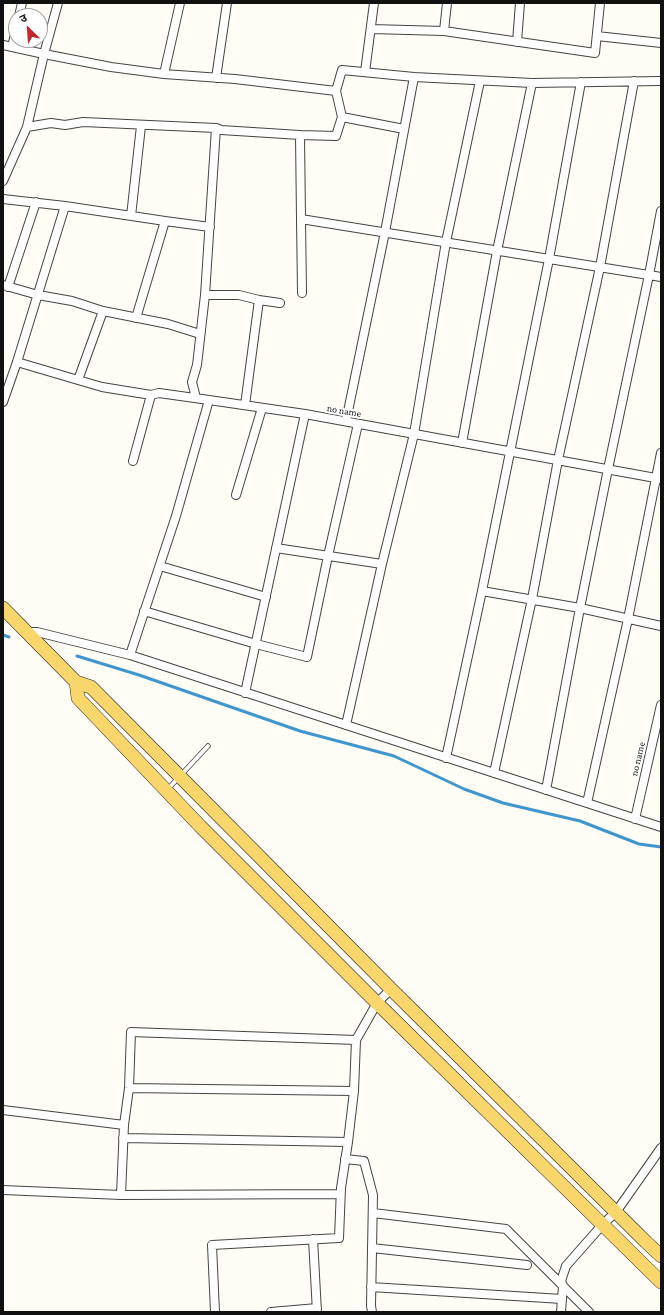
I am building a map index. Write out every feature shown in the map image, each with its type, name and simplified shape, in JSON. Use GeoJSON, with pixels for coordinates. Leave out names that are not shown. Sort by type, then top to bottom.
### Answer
{"type":"FeatureCollection","features":[{"type":"Feature","properties":{"kind":"main road"},"geometry":{"type":"LineString","coordinates":[[3,608],[76,682],[91,687],[661,1256]]}},
{"type":"Feature","properties":{"kind":"main road"},"geometry":{"type":"LineString","coordinates":[[76,682],[78,698],[167,791],[377,1003],[661,1282]]}},
{"type":"Feature","properties":{"kind":"main road"},"geometry":{"type":"LineString","coordinates":[[305,931],[320,917]]}},
{"type":"Feature","properties":{"kind":"street"},"geometry":{"type":"LineString","coordinates":[[3,181],[27,127],[44,54],[58,3]]}},
{"type":"Feature","properties":{"kind":"street"},"geometry":{"type":"LineString","coordinates":[[164,74],[180,3]]}},
{"type":"Feature","properties":{"kind":"street"},"geometry":{"type":"LineString","coordinates":[[216,78],[227,3]]}},
{"type":"Feature","properties":{"kind":"street"},"geometry":{"type":"LineString","coordinates":[[366,72],[374,3]]}},
{"type":"Feature","properties":{"kind":"street"},"geometry":{"type":"LineString","coordinates":[[444,31],[447,3]]}},
{"type":"Feature","properties":{"kind":"street"},"geometry":{"type":"LineString","coordinates":[[517,42],[520,3]]}},
{"type":"Feature","properties":{"kind":"street"},"geometry":{"type":"LineString","coordinates":[[371,30],[444,31],[595,53],[600,3]]}},
{"type":"Feature","properties":{"kind":"street"},"geometry":{"type":"LineString","coordinates":[[596,36],[661,43]]}},
{"type":"Feature","properties":{"kind":"street"},"geometry":{"type":"LineString","coordinates":[[17,48],[111,67],[164,74],[336,91]]}},
{"type":"Feature","properties":{"kind":"street"},"geometry":{"type":"LineString","coordinates":[[27,127],[52,123],[65,125],[83,122],[141,126],[216,128],[221,130],[336,136],[342,117],[336,91],[342,70],[414,77],[532,83],[661,81]]}},
{"type":"Feature","properties":{"kind":"street"},"geometry":{"type":"LineString","coordinates":[[346,421],[385,232],[414,77]]}},
{"type":"Feature","properties":{"kind":"street"},"geometry":{"type":"LineString","coordinates":[[346,725],[382,564],[414,434],[446,242],[480,81]]}},
{"type":"Feature","properties":{"kind":"street"},"geometry":{"type":"LineString","coordinates":[[446,758],[482,591],[549,259],[582,82]]}},
{"type":"Feature","properties":{"kind":"street"},"geometry":{"type":"LineString","coordinates":[[494,773],[532,600],[558,460],[600,267],[634,82]]}},
{"type":"Feature","properties":{"kind":"street"},"geometry":{"type":"LineString","coordinates":[[462,443],[497,251],[532,83]]}},
{"type":"Feature","properties":{"kind":"street"},"geometry":{"type":"LineString","coordinates":[[342,117],[404,129]]}},
{"type":"Feature","properties":{"kind":"street"},"geometry":{"type":"LineString","coordinates":[[131,216],[141,126]]}},
{"type":"Feature","properties":{"kind":"street"},"geometry":{"type":"LineString","coordinates":[[196,398],[192,382],[197,365],[205,295],[216,128]]}},
{"type":"Feature","properties":{"kind":"street"},"geometry":{"type":"LineString","coordinates":[[300,135],[302,293]]}},
{"type":"Feature","properties":{"kind":"street"},"geometry":{"type":"LineString","coordinates":[[3,199],[36,202],[210,227]]}},
{"type":"Feature","properties":{"kind":"street"},"geometry":{"type":"LineString","coordinates":[[36,202],[5,286],[38,295],[72,301],[103,311],[168,324],[200,334]]}},
{"type":"Feature","properties":{"kind":"street"},"geometry":{"type":"LineString","coordinates":[[3,402],[17,362],[65,206]]}},
{"type":"Feature","properties":{"kind":"street"},"geometry":{"type":"LineString","coordinates":[[546,790],[580,608],[661,211]]}},
{"type":"Feature","properties":{"kind":"street"},"geometry":{"type":"LineString","coordinates":[[301,219],[661,277]]}},
{"type":"Feature","properties":{"kind":"street"},"geometry":{"type":"LineString","coordinates":[[136,318],[165,221]]}},
{"type":"Feature","properties":{"kind":"street"},"geometry":{"type":"LineString","coordinates":[[205,295],[239,295],[280,303]]}},
{"type":"Feature","properties":{"kind":"street"},"geometry":{"type":"LineString","coordinates":[[245,405],[259,300]]}},
{"type":"Feature","properties":{"kind":"street"},"geometry":{"type":"LineString","coordinates":[[78,380],[103,311]]}},
{"type":"Feature","properties":{"kind":"street","name":"no name"},"geometry":{"type":"LineString","coordinates":[[17,362],[102,387],[151,395],[159,393],[304,414],[658,478]]}},
{"type":"Feature","properties":{"kind":"street"},"geometry":{"type":"LineString","coordinates":[[132,461],[151,395]]}},
{"type":"Feature","properties":{"kind":"street"},"geometry":{"type":"LineString","coordinates":[[130,655],[176,516],[209,400]]}},
{"type":"Feature","properties":{"kind":"street"},"geometry":{"type":"LineString","coordinates":[[236,495],[262,408]]}},
{"type":"Feature","properties":{"kind":"street"},"geometry":{"type":"LineString","coordinates":[[245,692],[304,414]]}},
{"type":"Feature","properties":{"kind":"street"},"geometry":{"type":"LineString","coordinates":[[144,611],[256,644],[307,657],[358,424]]}},
{"type":"Feature","properties":{"kind":"street"},"geometry":{"type":"LineString","coordinates":[[588,803],[658,478],[661,453]]}},
{"type":"Feature","properties":{"kind":"street"},"geometry":{"type":"LineString","coordinates":[[276,548],[382,564]]}},
{"type":"Feature","properties":{"kind":"street"},"geometry":{"type":"LineString","coordinates":[[160,566],[266,597]]}},
{"type":"Feature","properties":{"kind":"street"},"geometry":{"type":"LineString","coordinates":[[482,591],[580,608],[661,626]]}},
{"type":"Feature","properties":{"kind":"street"},"geometry":{"type":"LineString","coordinates":[[28,632],[37,632],[130,655],[661,827]]}},
{"type":"Feature","properties":{"kind":"street","name":"no name"},"geometry":{"type":"LineString","coordinates":[[634,819],[661,704]]}},
{"type":"Feature","properties":{"kind":"street"},"geometry":{"type":"LineString","coordinates":[[215,1312],[212,1245],[339,1238],[340,1194],[346,1159],[354,1091],[356,1040],[377,1003],[391,988]]}},
{"type":"Feature","properties":{"kind":"street"},"geometry":{"type":"LineString","coordinates":[[121,1195],[124,1125],[130,1088],[131,1032],[356,1040]]}},
{"type":"Feature","properties":{"kind":"street"},"geometry":{"type":"LineString","coordinates":[[130,1088],[354,1091]]}},
{"type":"Feature","properties":{"kind":"street"},"geometry":{"type":"LineString","coordinates":[[3,1110],[124,1125]]}},
{"type":"Feature","properties":{"kind":"street"},"geometry":{"type":"LineString","coordinates":[[123,1138],[348,1142]]}},
{"type":"Feature","properties":{"kind":"street"},"geometry":{"type":"LineString","coordinates":[[561,1312],[563,1286],[561,1281],[566,1266],[603,1224],[616,1212],[661,1148]]}},
{"type":"Feature","properties":{"kind":"street"},"geometry":{"type":"LineString","coordinates":[[346,1159],[364,1162],[374,1195],[371,1287],[372,1312]]}},
{"type":"Feature","properties":{"kind":"street"},"geometry":{"type":"LineString","coordinates":[[3,1190],[121,1195],[340,1194]]}},
{"type":"Feature","properties":{"kind":"street"},"geometry":{"type":"LineString","coordinates":[[373,1213],[506,1229],[589,1312]]}},
{"type":"Feature","properties":{"kind":"street"},"geometry":{"type":"LineString","coordinates":[[271,1312],[317,1310],[313,1239]]}},
{"type":"Feature","properties":{"kind":"street"},"geometry":{"type":"LineString","coordinates":[[372,1248],[527,1265]]}},
{"type":"Feature","properties":{"kind":"street"},"geometry":{"type":"LineString","coordinates":[[371,1287],[562,1299]]}},
{"type":"Feature","properties":{"kind":"lane"},"geometry":{"type":"LineString","coordinates":[[167,791],[208,746]]}},
{"type":"Feature","properties":{"kind":"waterway"},"geometry":{"type":"LineString","coordinates":[[3,635],[9,637]]}},
{"type":"Feature","properties":{"kind":"waterway"},"geometry":{"type":"LineString","coordinates":[[77,656],[139,675],[300,731],[394,756],[464,789],[503,803],[580,821],[639,844],[661,847]]}}]}
